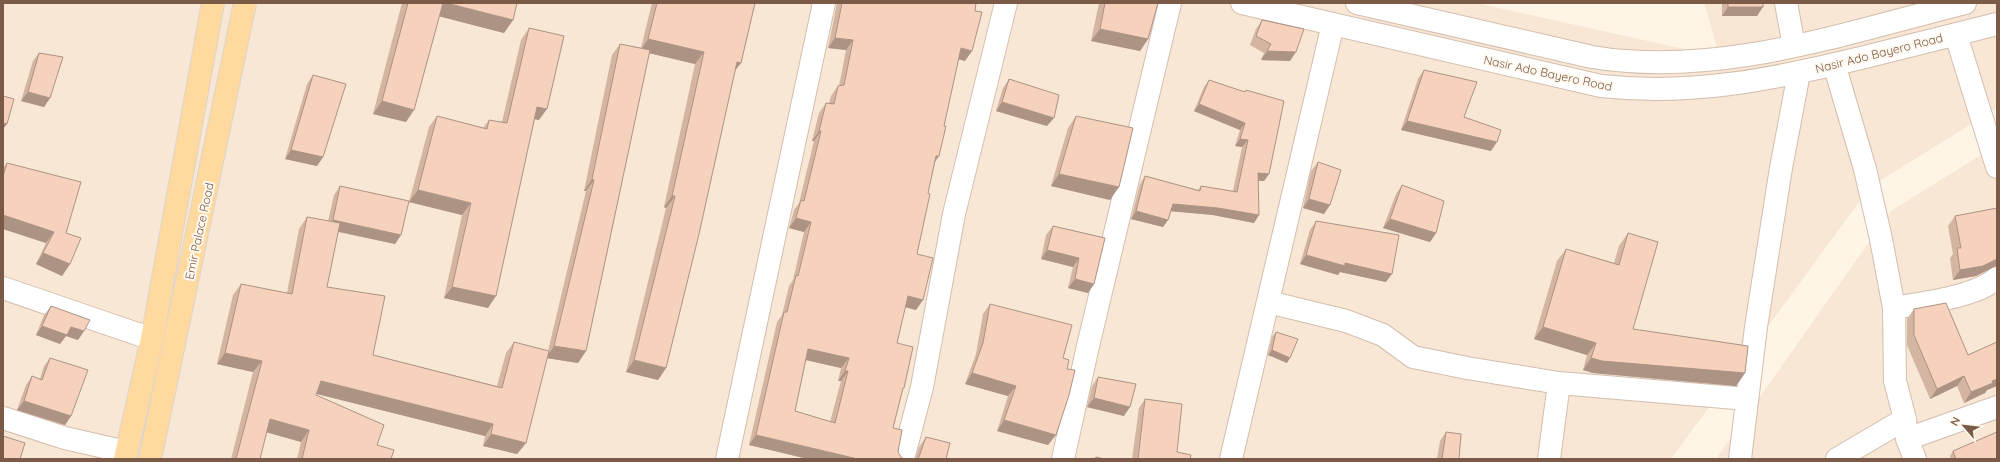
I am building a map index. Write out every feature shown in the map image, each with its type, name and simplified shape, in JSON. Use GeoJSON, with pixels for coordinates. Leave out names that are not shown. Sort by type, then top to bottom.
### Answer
{"type":"FeatureCollection","features":[{"type":"Feature","properties":{"kind":"main road","name":"Emir Palace Road"},"geometry":{"type":"LineString","coordinates":[[125,455],[152,339],[213,3]]}},
{"type":"Feature","properties":{"kind":"main road","name":"Emir Palace Road"},"geometry":{"type":"LineString","coordinates":[[150,459],[242,4]]}},
{"type":"Feature","properties":{"kind":"street"},"geometry":{"type":"LineString","coordinates":[[728,459],[824,3]]}},
{"type":"Feature","properties":{"kind":"street"},"geometry":{"type":"LineString","coordinates":[[904,459],[922,387],[954,214],[1006,3]]}},
{"type":"Feature","properties":{"kind":"street"},"geometry":{"type":"LineString","coordinates":[[1063,459],[1088,346],[1170,3]]}},
{"type":"Feature","properties":{"kind":"street","name":"Nasir Ado Bayero Road"},"geometry":{"type":"LineString","coordinates":[[1242,3],[1608,87],[1654,90],[1748,83],[1800,73],[1997,24]]}},
{"type":"Feature","properties":{"kind":"street"},"geometry":{"type":"LineString","coordinates":[[1357,3],[1564,51],[1611,60],[1676,62],[1700,61],[1794,46],[1965,3]]}},
{"type":"Feature","properties":{"kind":"street"},"geometry":{"type":"LineString","coordinates":[[1786,3],[1794,46]]}},
{"type":"Feature","properties":{"kind":"street"},"geometry":{"type":"LineString","coordinates":[[1231,459],[1333,24]]}},
{"type":"Feature","properties":{"kind":"street"},"geometry":{"type":"LineString","coordinates":[[1956,35],[1997,167]]}},
{"type":"Feature","properties":{"kind":"street"},"geometry":{"type":"LineString","coordinates":[[1834,64],[1865,169],[1881,240],[1894,308],[1895,382],[1915,459]]}},
{"type":"Feature","properties":{"kind":"street"},"geometry":{"type":"LineString","coordinates":[[1740,459],[1747,399],[1780,168],[1800,73]]}},
{"type":"Feature","properties":{"kind":"street"},"geometry":{"type":"LineString","coordinates":[[1894,308],[1947,298],[1978,288],[1997,278]]}},
{"type":"Feature","properties":{"kind":"street"},"geometry":{"type":"LineString","coordinates":[[3,288],[152,339]]}},
{"type":"Feature","properties":{"kind":"street"},"geometry":{"type":"LineString","coordinates":[[1268,302],[1346,321],[1365,328],[1383,336],[1413,357],[1467,368],[1559,383],[1747,399]]}},
{"type":"Feature","properties":{"kind":"street"},"geometry":{"type":"LineString","coordinates":[[1549,459],[1559,383]]}},
{"type":"Feature","properties":{"kind":"street"},"geometry":{"type":"LineString","coordinates":[[1837,459],[1906,429],[1997,407]]}},
{"type":"Feature","properties":{"kind":"street"},"geometry":{"type":"LineString","coordinates":[[3,418],[125,455]]}},
{"type":"Feature","properties":{"kind":"shaded area"},"geometry":{"type":"Polygon","coordinates":[[[3,3],[1476,3],[1720,57],[1704,3],[1997,3],[1997,108],[1870,187],[1671,459],[3,459],[3,3]]]}},
{"type":"Feature","properties":{"kind":"shaded area"},"geometry":{"type":"Polygon","coordinates":[[[1997,145],[1997,459],[1716,459],[1891,211],[1997,145]]]}},
{"type":"Feature","properties":{"kind":"building"},"geometry":{"type":"Polygon","coordinates":[[[408,3],[443,3],[414,110],[382,101],[408,3]]]}},
{"type":"Feature","properties":{"kind":"building"},"geometry":{"type":"Polygon","coordinates":[[[446,3],[517,3],[513,20],[446,3]]]}},
{"type":"Feature","properties":{"kind":"building"},"geometry":{"type":"Polygon","coordinates":[[[657,3],[755,3],[741,63],[737,62],[699,234],[666,368],[634,360],[675,196],[672,196],[704,52],[648,39],[657,3]]]}},
{"type":"Feature","properties":{"kind":"building"},"geometry":{"type":"Polygon","coordinates":[[[842,3],[976,3],[975,11],[982,12],[972,51],[961,48],[944,126],[946,126],[939,156],[936,156],[928,193],[930,194],[917,254],[933,258],[923,300],[908,296],[897,343],[913,347],[893,428],[902,430],[898,452],[904,459],[858,459],[756,435],[784,312],[787,312],[796,275],[798,276],[811,222],[796,218],[801,200],[804,201],[821,131],[819,131],[826,103],[834,104],[838,86],[844,85],[853,40],[835,38],[842,3]],[[808,349],[795,411],[835,423],[848,371],[845,371],[849,358],[808,349]]]}},
{"type":"Feature","properties":{"kind":"building"},"geometry":{"type":"Polygon","coordinates":[[[1105,3],[1158,3],[1148,39],[1100,29],[1105,3]]]}},
{"type":"Feature","properties":{"kind":"building"},"geometry":{"type":"Polygon","coordinates":[[[1728,3],[1763,3],[1763,7],[1728,7],[1728,3]]]}},
{"type":"Feature","properties":{"kind":"building"},"geometry":{"type":"Polygon","coordinates":[[[1262,20],[1304,29],[1296,52],[1267,51],[1271,44],[1256,36],[1262,20]]]}},
{"type":"Feature","properties":{"kind":"building"},"geometry":{"type":"Polygon","coordinates":[[[529,28],[564,36],[547,109],[537,107],[496,296],[452,287],[471,203],[418,190],[437,116],[487,129],[489,120],[507,123],[529,28]]]}},
{"type":"Feature","properties":{"kind":"building"},"geometry":{"type":"Polygon","coordinates":[[[620,44],[650,50],[586,351],[554,346],[594,180],[592,179],[620,44]]]}},
{"type":"Feature","properties":{"kind":"building"},"geometry":{"type":"Polygon","coordinates":[[[39,53],[63,57],[50,98],[28,92],[39,53]]]}},
{"type":"Feature","properties":{"kind":"building"},"geometry":{"type":"Polygon","coordinates":[[[1424,70],[1477,82],[1464,117],[1501,130],[1497,142],[1407,121],[1424,70]]]}},
{"type":"Feature","properties":{"kind":"building"},"geometry":{"type":"Polygon","coordinates":[[[313,75],[346,84],[323,157],[291,150],[313,75]]]}},
{"type":"Feature","properties":{"kind":"building"},"geometry":{"type":"Polygon","coordinates":[[[1009,79],[1059,95],[1054,118],[1002,102],[1009,79]]]}},
{"type":"Feature","properties":{"kind":"building"},"geometry":{"type":"Polygon","coordinates":[[[1209,80],[1245,92],[1246,90],[1284,101],[1269,174],[1258,173],[1259,215],[1218,208],[1173,204],[1168,220],[1136,211],[1145,176],[1200,191],[1201,186],[1237,192],[1248,140],[1240,139],[1245,123],[1199,104],[1209,80]]]}},
{"type":"Feature","properties":{"kind":"building"},"geometry":{"type":"Polygon","coordinates":[[[3,96],[14,99],[7,124],[3,123],[3,96]]]}},
{"type":"Feature","properties":{"kind":"building"},"geometry":{"type":"Polygon","coordinates":[[[1076,116],[1133,128],[1119,187],[1059,174],[1076,116]]]}},
{"type":"Feature","properties":{"kind":"building"},"geometry":{"type":"Polygon","coordinates":[[[1318,162],[1341,170],[1330,205],[1309,199],[1318,162]]]}},
{"type":"Feature","properties":{"kind":"building"},"geometry":{"type":"Polygon","coordinates":[[[7,163],[81,182],[66,233],[81,238],[70,264],[43,253],[54,232],[3,215],[3,176],[7,163]]]}},
{"type":"Feature","properties":{"kind":"building"},"geometry":{"type":"Polygon","coordinates":[[[1402,185],[1444,201],[1436,233],[1390,219],[1402,185]]]}},
{"type":"Feature","properties":{"kind":"building"},"geometry":{"type":"Polygon","coordinates":[[[340,186],[409,201],[401,235],[333,220],[340,186]]]}},
{"type":"Feature","properties":{"kind":"building"},"geometry":{"type":"Polygon","coordinates":[[[1997,208],[1997,259],[1983,266],[1960,270],[1957,248],[1961,248],[1955,216],[1997,208]]]}},
{"type":"Feature","properties":{"kind":"building"},"geometry":{"type":"Polygon","coordinates":[[[307,217],[340,223],[327,287],[385,296],[373,355],[502,388],[514,342],[549,351],[526,443],[491,434],[493,424],[321,381],[316,395],[384,425],[377,445],[394,450],[391,459],[302,459],[309,430],[270,419],[260,459],[236,459],[262,361],[225,353],[241,284],[292,294],[307,217]]]}},
{"type":"Feature","properties":{"kind":"building"},"geometry":{"type":"Polygon","coordinates":[[[1316,221],[1399,235],[1392,274],[1345,263],[1345,266],[1306,255],[1316,221]]]}},
{"type":"Feature","properties":{"kind":"building"},"geometry":{"type":"Polygon","coordinates":[[[1053,226],[1105,238],[1094,284],[1075,279],[1079,258],[1047,250],[1053,226]]]}},
{"type":"Feature","properties":{"kind":"building"},"geometry":{"type":"Polygon","coordinates":[[[1628,233],[1658,242],[1633,329],[1748,346],[1745,373],[1602,361],[1591,358],[1596,343],[1543,327],[1566,249],[1619,265],[1628,233]]]}},
{"type":"Feature","properties":{"kind":"building"},"geometry":{"type":"Polygon","coordinates":[[[1946,303],[1968,355],[1997,342],[1997,379],[1992,381],[1993,383],[1971,392],[1964,376],[1937,389],[1914,335],[1914,309],[1946,303]]]}},
{"type":"Feature","properties":{"kind":"building"},"geometry":{"type":"Polygon","coordinates":[[[990,304],[1072,325],[1063,358],[1069,360],[1067,369],[1075,370],[1069,395],[1056,435],[1004,420],[1016,386],[972,373],[983,343],[990,304]]]}},
{"type":"Feature","properties":{"kind":"building"},"geometry":{"type":"Polygon","coordinates":[[[51,306],[90,320],[84,331],[71,327],[67,335],[42,326],[51,306]]]}},
{"type":"Feature","properties":{"kind":"building"},"geometry":{"type":"Polygon","coordinates":[[[1276,332],[1298,339],[1290,358],[1272,350],[1276,332]]]}},
{"type":"Feature","properties":{"kind":"building"},"geometry":{"type":"Polygon","coordinates":[[[50,358],[88,370],[71,416],[24,401],[32,376],[42,380],[50,358]]]}},
{"type":"Feature","properties":{"kind":"building"},"geometry":{"type":"Polygon","coordinates":[[[1098,377],[1136,384],[1130,407],[1094,398],[1098,377]]]}},
{"type":"Feature","properties":{"kind":"building"},"geometry":{"type":"Polygon","coordinates":[[[1145,399],[1182,404],[1177,452],[1191,455],[1190,459],[1138,459],[1145,399]]]}},
{"type":"Feature","properties":{"kind":"building"},"geometry":{"type":"Polygon","coordinates":[[[1446,432],[1461,434],[1459,459],[1442,459],[1446,432]]]}},
{"type":"Feature","properties":{"kind":"building"},"geometry":{"type":"Polygon","coordinates":[[[1997,432],[1997,459],[1956,459],[1953,451],[1997,432]]]}},
{"type":"Feature","properties":{"kind":"building"},"geometry":{"type":"Polygon","coordinates":[[[3,436],[25,443],[20,459],[3,459],[3,436]]]}},
{"type":"Feature","properties":{"kind":"building"},"geometry":{"type":"Polygon","coordinates":[[[926,437],[950,443],[946,459],[917,459],[926,437]]]}}]}
